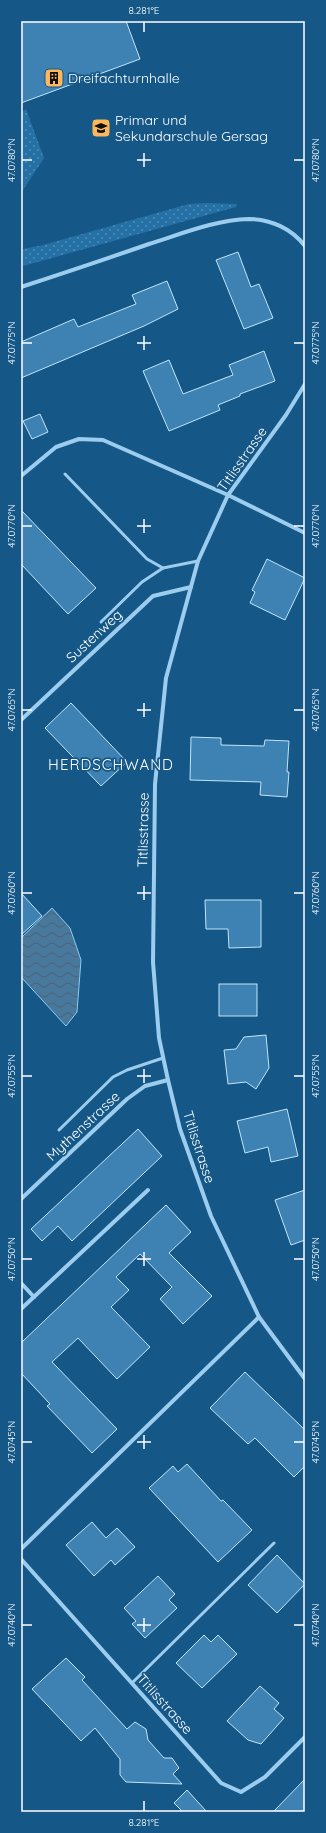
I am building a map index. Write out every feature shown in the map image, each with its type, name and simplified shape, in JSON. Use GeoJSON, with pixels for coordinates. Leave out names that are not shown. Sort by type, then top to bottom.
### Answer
{"type":"FeatureCollection","features":[{"type":"Feature","properties":{"kind":"street"},"geometry":{"type":"LineString","coordinates":[[21,287],[189,231],[225,221],[251,219],[277,224],[298,237],[305,246]]}},
{"type":"Feature","properties":{"kind":"street","name":"Titlisstrasse"},"geometry":{"type":"LineString","coordinates":[[305,384],[286,415],[228,495],[198,561],[166,678],[155,784],[153,962],[159,1038],[168,1080],[180,1129],[211,1216],[259,1317],[305,1379]]}},
{"type":"Feature","properties":{"kind":"street"},"geometry":{"type":"LineString","coordinates":[[21,476],[56,447],[79,439],[102,440],[228,495],[305,533]]}},
{"type":"Feature","properties":{"kind":"street","name":"Sustenweg"},"geometry":{"type":"LineString","coordinates":[[21,720],[152,596],[191,586]]}},
{"type":"Feature","properties":{"kind":"street","name":"Mythenstrasse"},"geometry":{"type":"LineString","coordinates":[[21,1199],[127,1099],[145,1086],[168,1080]]}},
{"type":"Feature","properties":{"kind":"street"},"geometry":{"type":"LineString","coordinates":[[21,1309],[148,1190]]}},
{"type":"Feature","properties":{"kind":"street"},"geometry":{"type":"LineString","coordinates":[[21,1283],[34,1297]]}},
{"type":"Feature","properties":{"kind":"street"},"geometry":{"type":"LineString","coordinates":[[21,1549],[259,1317]]}},
{"type":"Feature","properties":{"kind":"street","name":"Titlisstrasse"},"geometry":{"type":"LineString","coordinates":[[21,1559],[221,1783],[241,1792],[265,1777],[305,1737]]}},
{"type":"Feature","properties":{"kind":"lane"},"geometry":{"type":"LineString","coordinates":[[65,474],[147,559],[163,568]]}},
{"type":"Feature","properties":{"kind":"lane"},"geometry":{"type":"LineString","coordinates":[[101,622],[142,582],[163,568],[198,561]]}},
{"type":"Feature","properties":{"kind":"lane"},"geometry":{"type":"LineString","coordinates":[[59,1130],[113,1077],[126,1070],[163,1058]]}},
{"type":"Feature","properties":{"kind":"lane"},"geometry":{"type":"LineString","coordinates":[[132,1683],[274,1543]]}},
{"type":"Feature","properties":{"kind":"shaded area"},"geometry":{"type":"Polygon","coordinates":[[[26,109],[44,158],[21,193],[21,113],[26,109]]]}},
{"type":"Feature","properties":{"kind":"shaded area"},"geometry":{"type":"Polygon","coordinates":[[[189,204],[237,204],[236,207],[23,266],[23,249],[43,245],[189,204]]]}},
{"type":"Feature","properties":{"kind":"water"},"geometry":{"type":"Polygon","coordinates":[[[52,908],[70,928],[81,960],[77,1012],[66,1026],[21,977],[21,938],[52,908]]]}},
{"type":"Feature","properties":{"kind":"building","name":"Dreifachturnhalle"},"geometry":{"type":"Polygon","coordinates":[[[21,21],[126,21],[140,59],[21,103],[21,21]]]}},
{"type":"Feature","properties":{"kind":"building"},"geometry":{"type":"Polygon","coordinates":[[[238,252],[251,287],[259,284],[273,318],[244,329],[216,260],[238,252]]]}},
{"type":"Feature","properties":{"kind":"building"},"geometry":{"type":"Polygon","coordinates":[[[167,281],[178,309],[144,326],[21,378],[21,342],[74,319],[78,327],[136,304],[132,295],[167,281]]]}},
{"type":"Feature","properties":{"kind":"building"},"geometry":{"type":"Polygon","coordinates":[[[264,351],[275,381],[240,394],[240,396],[218,405],[220,410],[169,431],[143,371],[169,360],[183,394],[233,375],[229,365],[264,351]]]}},
{"type":"Feature","properties":{"kind":"building"},"geometry":{"type":"Polygon","coordinates":[[[40,414],[48,432],[32,439],[23,421],[40,414]]]}},
{"type":"Feature","properties":{"kind":"building"},"geometry":{"type":"Polygon","coordinates":[[[21,510],[96,588],[68,614],[21,564],[21,510]]]}},
{"type":"Feature","properties":{"kind":"building"},"geometry":{"type":"Polygon","coordinates":[[[267,559],[305,578],[285,620],[250,603],[255,592],[252,590],[267,559]]]}},
{"type":"Feature","properties":{"kind":"building"},"geometry":{"type":"Polygon","coordinates":[[[71,703],[127,762],[101,786],[45,728],[71,703]]]}},
{"type":"Feature","properties":{"kind":"building"},"geometry":{"type":"Polygon","coordinates":[[[191,737],[221,738],[221,745],[264,746],[265,740],[289,741],[287,797],[260,795],[261,782],[190,780],[191,737]]]}},
{"type":"Feature","properties":{"kind":"building"},"geometry":{"type":"Polygon","coordinates":[[[21,893],[42,916],[21,935],[21,893]]]}},
{"type":"Feature","properties":{"kind":"building"},"geometry":{"type":"Polygon","coordinates":[[[205,900],[261,900],[261,947],[229,948],[228,929],[206,929],[205,900]]]}},
{"type":"Feature","properties":{"kind":"building"},"geometry":{"type":"Polygon","coordinates":[[[219,984],[257,984],[257,1016],[219,1016],[219,984]]]}},
{"type":"Feature","properties":{"kind":"building"},"geometry":{"type":"Polygon","coordinates":[[[266,1035],[269,1068],[256,1089],[246,1082],[228,1084],[224,1050],[236,1049],[244,1037],[266,1035]]]}},
{"type":"Feature","properties":{"kind":"building"},"geometry":{"type":"Polygon","coordinates":[[[287,1109],[298,1156],[271,1162],[268,1147],[245,1153],[237,1121],[287,1109]]]}},
{"type":"Feature","properties":{"kind":"building"},"geometry":{"type":"Polygon","coordinates":[[[138,1129],[162,1156],[72,1241],[58,1226],[42,1241],[31,1229],[138,1129]]]}},
{"type":"Feature","properties":{"kind":"building"},"geometry":{"type":"Polygon","coordinates":[[[305,1190],[305,1240],[291,1245],[275,1200],[305,1190]]]}},
{"type":"Feature","properties":{"kind":"building"},"geometry":{"type":"Polygon","coordinates":[[[166,1205],[191,1232],[169,1253],[212,1296],[183,1324],[160,1299],[172,1287],[140,1254],[116,1277],[129,1290],[111,1307],[150,1347],[117,1379],[78,1338],[52,1362],[117,1429],[92,1453],[47,1406],[50,1404],[21,1373],[21,1343],[166,1205]]]}},
{"type":"Feature","properties":{"kind":"building"},"geometry":{"type":"Polygon","coordinates":[[[245,1372],[305,1430],[305,1466],[294,1477],[255,1438],[248,1444],[210,1408],[245,1372]]]}},
{"type":"Feature","properties":{"kind":"building"},"geometry":{"type":"Polygon","coordinates":[[[187,1464],[221,1501],[223,1500],[252,1530],[218,1562],[149,1488],[173,1466],[178,1472],[187,1464]]]}},
{"type":"Feature","properties":{"kind":"building"},"geometry":{"type":"Polygon","coordinates":[[[92,1522],[106,1538],[117,1528],[135,1547],[115,1565],[111,1560],[94,1576],[66,1545],[92,1522]]]}},
{"type":"Feature","properties":{"kind":"building"},"geometry":{"type":"Polygon","coordinates":[[[277,1555],[305,1584],[277,1613],[248,1585],[277,1555]]]}},
{"type":"Feature","properties":{"kind":"building"},"geometry":{"type":"Polygon","coordinates":[[[158,1576],[175,1594],[169,1600],[177,1608],[145,1638],[132,1624],[136,1621],[124,1608],[158,1576]]]}},
{"type":"Feature","properties":{"kind":"building"},"geometry":{"type":"Polygon","coordinates":[[[204,1635],[211,1642],[218,1635],[237,1654],[202,1688],[176,1663],[204,1635]]]}},
{"type":"Feature","properties":{"kind":"building"},"geometry":{"type":"Polygon","coordinates":[[[66,1658],[85,1677],[82,1680],[127,1729],[135,1722],[146,1729],[148,1740],[164,1758],[172,1758],[179,1768],[173,1774],[182,1784],[126,1782],[120,1775],[120,1759],[95,1728],[81,1741],[32,1689],[66,1658]]]}},
{"type":"Feature","properties":{"kind":"building"},"geometry":{"type":"Polygon","coordinates":[[[260,1686],[279,1703],[274,1709],[284,1718],[261,1744],[248,1740],[227,1721],[260,1686]]]}},
{"type":"Feature","properties":{"kind":"building"},"geometry":{"type":"Polygon","coordinates":[[[305,1779],[305,1812],[273,1812],[305,1779]]]}},
{"type":"Feature","properties":{"kind":"building"},"geometry":{"type":"Polygon","coordinates":[[[187,1790],[207,1812],[183,1812],[174,1803],[187,1790]]]}},
{"type":"Feature","properties":{"kind":"place","name":"Dreifachturnhalle"},"geometry":{"type":"Point","coordinates":[54,78]}},
{"type":"Feature","properties":{"kind":"place","name":"Primar und Sekundarschule Gersag"},"geometry":{"type":"Point","coordinates":[101,128]}},
{"type":"Feature","properties":{"kind":"district","name":"HERDSCHWAND"},"geometry":{"type":"Point","coordinates":[111,764]}}]}
